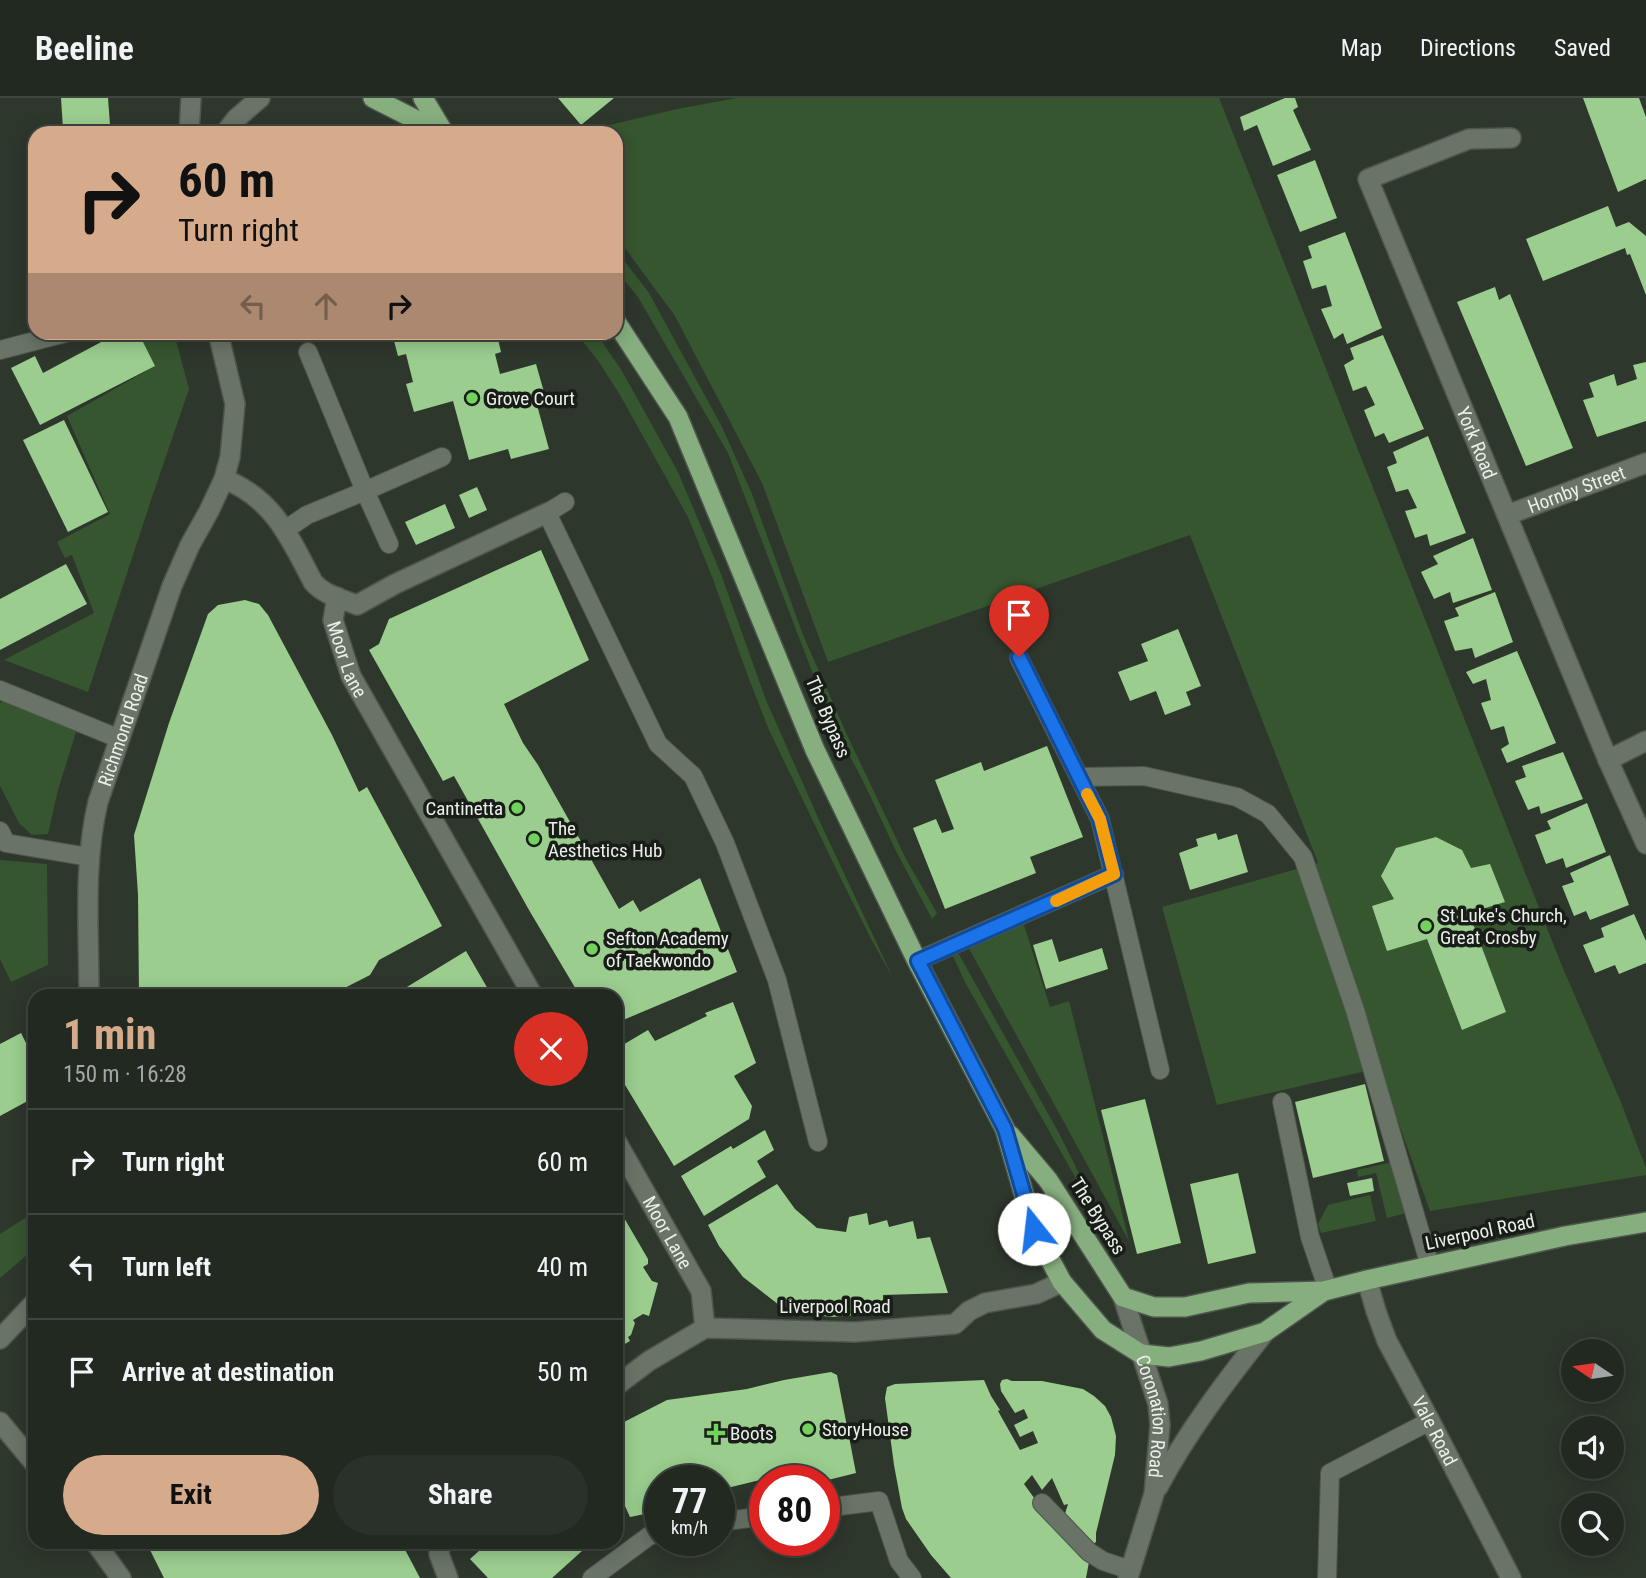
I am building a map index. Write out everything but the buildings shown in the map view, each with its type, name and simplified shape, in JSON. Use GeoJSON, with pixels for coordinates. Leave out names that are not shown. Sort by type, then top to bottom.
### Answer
{"type":"FeatureCollection","features":[{"type":"Feature","properties":{"kind":"highway"},"geometry":{"type":"LineString","coordinates":[[373,98],[429,126]]}},
{"type":"Feature","properties":{"kind":"highway"},"geometry":{"type":"LineString","coordinates":[[423,98],[439,126]]}},
{"type":"Feature","properties":{"kind":"highway","name":"The Bypass"},"geometry":{"type":"LineString","coordinates":[[623,333],[678,417],[816,750],[918,961],[1005,1129],[1034,1229],[1062,1282],[1102,1330],[1141,1354]]}},
{"type":"Feature","properties":{"kind":"highway","name":"The Bypass"},"geometry":{"type":"LineString","coordinates":[[1005,1129],[1048,1180],[1123,1297]]}},
{"type":"Feature","properties":{"kind":"highway","name":"Liverpool Road"},"geometry":{"type":"LineString","coordinates":[[1123,1297],[1154,1307],[1185,1307],[1249,1293],[1326,1291],[1565,1236],[1646,1222]]}},
{"type":"Feature","properties":{"kind":"highway","name":"Liverpool Road"},"geometry":{"type":"LineString","coordinates":[[1141,1354],[1168,1357],[1180,1355],[1265,1332],[1326,1291]]}},
{"type":"Feature","properties":{"kind":"street"},"geometry":{"type":"LineString","coordinates":[[189,126],[191,98]]}},
{"type":"Feature","properties":{"kind":"street"},"geometry":{"type":"LineString","coordinates":[[230,126],[260,98]]}},
{"type":"Feature","properties":{"kind":"street","name":"York Road"},"geometry":{"type":"LineString","coordinates":[[1511,138],[1469,139],[1368,179],[1608,760],[1646,844]]}},
{"type":"Feature","properties":{"kind":"street"},"geometry":{"type":"LineString","coordinates":[[220,340],[235,404],[230,457],[223,479]]}},
{"type":"Feature","properties":{"kind":"street","name":"Hornby Street"},"geometry":{"type":"LineString","coordinates":[[1507,515],[1646,463]]}},
{"type":"Feature","properties":{"kind":"street","name":"Moor Lane"},"geometry":{"type":"LineString","coordinates":[[223,479],[238,485],[276,516],[313,582],[322,591],[337,597],[333,620],[351,676],[529,989]]}},
{"type":"Feature","properties":{"kind":"street","name":"Richmond Road"},"geometry":{"type":"LineString","coordinates":[[89,989],[89,856],[98,802],[172,586],[223,479]]}},
{"type":"Feature","properties":{"kind":"street"},"geometry":{"type":"LineString","coordinates":[[337,597],[357,605],[395,584],[547,513]]}},
{"type":"Feature","properties":{"kind":"street"},"geometry":{"type":"LineString","coordinates":[[1608,760],[1646,741]]}},
{"type":"Feature","properties":{"kind":"street","name":"Moor Lane"},"geometry":{"type":"LineString","coordinates":[[623,1153],[701,1291],[705,1328]]}},
{"type":"Feature","properties":{"kind":"street","name":"Vale Road"},"geometry":{"type":"LineString","coordinates":[[1367,1280],[1387,1341],[1511,1578]]}},
{"type":"Feature","properties":{"kind":"street","name":"Liverpool Road"},"geometry":{"type":"LineString","coordinates":[[705,1328],[855,1332],[955,1324],[969,1311],[985,1303],[1036,1294],[1062,1282]]}},
{"type":"Feature","properties":{"kind":"street","name":"Coronation Road"},"geometry":{"type":"LineString","coordinates":[[1123,1297],[1158,1404],[1160,1425],[1154,1494],[1129,1574]]}},
{"type":"Feature","properties":{"kind":"street"},"geometry":{"type":"LineString","coordinates":[[0,1339],[28,1310]]}},
{"type":"Feature","properties":{"kind":"street"},"geometry":{"type":"LineString","coordinates":[[623,1381],[649,1361],[705,1328]]}},
{"type":"Feature","properties":{"kind":"street"},"geometry":{"type":"LineString","coordinates":[[1154,1494],[1208,1406],[1265,1332]]}},
{"type":"Feature","properties":{"kind":"street"},"geometry":{"type":"LineString","coordinates":[[0,1423],[28,1456]]}},
{"type":"Feature","properties":{"kind":"street"},"geometry":{"type":"LineString","coordinates":[[101,1549],[121,1578]]}},
{"type":"Feature","properties":{"kind":"street"},"geometry":{"type":"LineString","coordinates":[[439,1549],[448,1578]]}},
{"type":"Feature","properties":{"kind":"lane"},"geometry":{"type":"LineString","coordinates":[[0,350],[38,340]]}},
{"type":"Feature","properties":{"kind":"lane"},"geometry":{"type":"LineString","coordinates":[[308,352],[389,544]]}},
{"type":"Feature","properties":{"kind":"lane"},"geometry":{"type":"LineString","coordinates":[[285,530],[307,515],[442,457]]}},
{"type":"Feature","properties":{"kind":"lane"},"geometry":{"type":"LineString","coordinates":[[565,502],[547,513],[657,744],[693,776],[725,844],[777,980],[818,1142]]}},
{"type":"Feature","properties":{"kind":"lane"},"geometry":{"type":"LineString","coordinates":[[1019,657],[1100,819],[1160,1070]]}},
{"type":"Feature","properties":{"kind":"lane"},"geometry":{"type":"LineString","coordinates":[[0,690],[120,739]]}},
{"type":"Feature","properties":{"kind":"lane"},"geometry":{"type":"LineString","coordinates":[[1079,777],[1144,776],[1237,797],[1268,814],[1303,857],[1355,1010],[1430,1266]]}},
{"type":"Feature","properties":{"kind":"lane"},"geometry":{"type":"LineString","coordinates":[[2,840],[89,856]]}},
{"type":"Feature","properties":{"kind":"lane"},"geometry":{"type":"LineString","coordinates":[[918,961],[1114,874]]}},
{"type":"Feature","properties":{"kind":"lane"},"geometry":{"type":"LineString","coordinates":[[1282,1102],[1310,1237],[1326,1291]]}},
{"type":"Feature","properties":{"kind":"lane"},"geometry":{"type":"LineString","coordinates":[[1327,1578],[1330,1473],[1430,1421]]}},
{"type":"Feature","properties":{"kind":"lane"},"geometry":{"type":"LineString","coordinates":[[840,1506],[879,1501],[899,1561],[912,1578]]}},
{"type":"Feature","properties":{"kind":"lane"},"geometry":{"type":"LineString","coordinates":[[1042,1503],[1089,1552],[1129,1574]]}},
{"type":"Feature","properties":{"kind":"lane"},"geometry":{"type":"LineString","coordinates":[[592,1578],[644,1540]]}},
{"type":"Feature","properties":{"kind":"green space"},"geometry":{"type":"Polygon","coordinates":[[[737,98],[1219,98],[1562,966],[1620,1100],[1646,1168],[1646,1175],[1430,1211],[1379,1068],[1217,1105],[1162,907],[1318,863],[1190,535],[828,662],[762,483],[675,316],[623,245],[623,126],[605,126],[737,98]]]}},
{"type":"Feature","properties":{"kind":"green space"},"geometry":{"type":"Polygon","coordinates":[[[623,259],[649,293],[722,427],[752,494],[803,635],[906,859],[937,913],[932,919],[830,718],[728,453],[638,297],[623,279],[623,259]]]}},
{"type":"Feature","properties":{"kind":"green space"},"geometry":{"type":"Polygon","coordinates":[[[142,340],[176,340],[189,389],[88,692],[4,660],[94,613],[72,555],[65,558],[57,542],[110,514],[67,416],[155,366],[142,340]]]}},
{"type":"Feature","properties":{"kind":"green space"},"geometry":{"type":"Polygon","coordinates":[[[582,340],[601,340],[622,371],[678,472],[721,574],[766,700],[893,978],[843,883],[769,730],[688,517],[599,362],[582,340]]]}},
{"type":"Feature","properties":{"kind":"green space"},"geometry":{"type":"Polygon","coordinates":[[[5,700],[76,732],[48,834],[32,835],[19,823],[0,786],[0,703],[5,700]]]}},
{"type":"Feature","properties":{"kind":"green space"},"geometry":{"type":"Polygon","coordinates":[[[0,860],[47,864],[48,965],[11,982],[0,959],[0,860]]]}},
{"type":"Feature","properties":{"kind":"green space"},"geometry":{"type":"Polygon","coordinates":[[[1024,925],[1050,1007],[1069,1001],[1129,1241],[966,943],[1024,925]]]}},
{"type":"Feature","properties":{"kind":"green space"},"geometry":{"type":"Polygon","coordinates":[[[956,949],[1060,1135],[1100,1216],[1096,1214],[966,984],[950,950],[956,949]]]}},
{"type":"Feature","properties":{"kind":"green space"},"geometry":{"type":"Polygon","coordinates":[[[1393,1162],[1406,1213],[1387,1218],[1376,1173],[1358,1177],[1357,1170],[1393,1162]]]}},
{"type":"Feature","properties":{"kind":"green space"},"geometry":{"type":"Polygon","coordinates":[[[1370,1195],[1376,1221],[1321,1233],[1318,1224],[1328,1205],[1370,1195]]]}},
{"type":"Feature","properties":{"kind":"green space"},"geometry":{"type":"Polygon","coordinates":[[[28,1216],[28,1254],[0,1278],[0,1234],[28,1216]]]}},
{"type":"Feature","properties":{"kind":"slow traffic"},"geometry":{"type":"LineString","coordinates":[[1056,901],[1114,874],[1100,819],[1087,794]]}},
{"type":"Feature","properties":{"kind":"place","name":"Grove Court"},"geometry":{"type":"Point","coordinates":[472,398]}},
{"type":"Feature","properties":{"kind":"place","name":"Cantinetta"},"geometry":{"type":"Point","coordinates":[517,808]}},
{"type":"Feature","properties":{"kind":"place","name":"The Aesthetics Hub"},"geometry":{"type":"Point","coordinates":[534,839]}},
{"type":"Feature","properties":{"kind":"place","name":"St Luke's Church, Great Crosby"},"geometry":{"type":"Point","coordinates":[1426,926]}},
{"type":"Feature","properties":{"kind":"place","name":"Sefton Academy of Taekwondo"},"geometry":{"type":"Point","coordinates":[592,949]}},
{"type":"Feature","properties":{"kind":"place","name":"StoryHouse"},"geometry":{"type":"Point","coordinates":[808,1429]}},
{"type":"Feature","properties":{"kind":"place","name":"Boots"},"geometry":{"type":"Point","coordinates":[716,1433]}},
{"type":"Feature","properties":{"kind":"route"},"geometry":{"type":"LineString","coordinates":[[1019,657],[1100,819],[1114,874],[918,961],[1005,1129],[1034,1229]]}}]}
